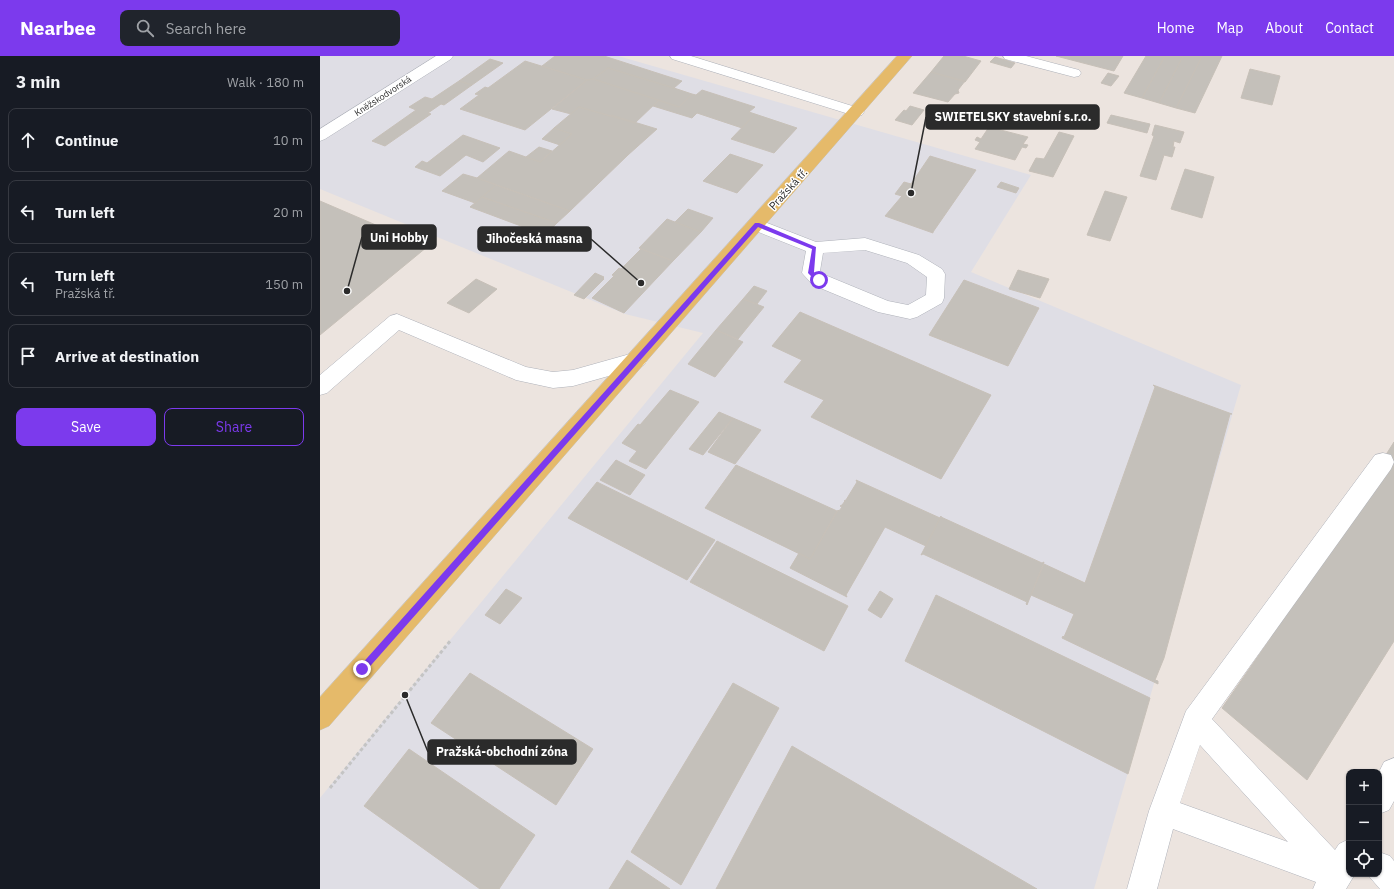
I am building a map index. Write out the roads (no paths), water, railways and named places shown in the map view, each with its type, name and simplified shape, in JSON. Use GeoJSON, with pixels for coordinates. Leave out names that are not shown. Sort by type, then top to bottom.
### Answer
{"type":"FeatureCollection","features":[{"type":"Feature","properties":{"kind":"main road","name":"Pražská tř."},"geometry":{"type":"LineString","coordinates":[[320,717],[905,56]]}},
{"type":"Feature","properties":{"kind":"street","name":"Kněžskodvorská"},"geometry":{"type":"LineString","coordinates":[[320,136],[446,56]]}},
{"type":"Feature","properties":{"kind":"street"},"geometry":{"type":"LineString","coordinates":[[677,56],[857,112]]}},
{"type":"Feature","properties":{"kind":"street"},"geometry":{"type":"LineString","coordinates":[[1010,56],[1074,73]]}},
{"type":"Feature","properties":{"kind":"street"},"geometry":{"type":"LineString","coordinates":[[757,225],[814,248],[865,244],[913,259],[936,274],[935,298],[910,312],[885,307],[819,280],[811,273],[814,248]]}},
{"type":"Feature","properties":{"kind":"street"},"geometry":{"type":"LineString","coordinates":[[320,387],[397,321],[523,374],[554,380],[573,378],[637,360]]}},
{"type":"Feature","properties":{"kind":"street"},"geometry":{"type":"LineString","coordinates":[[1142,889],[1163,811],[1195,720],[1383,462]]}},
{"type":"Feature","properties":{"kind":"street"},"geometry":{"type":"LineString","coordinates":[[1195,720],[1338,873]]}},
{"type":"Feature","properties":{"kind":"street"},"geometry":{"type":"LineString","coordinates":[[1163,811],[1338,873]]}},
{"type":"Feature","properties":{"kind":"street"},"geometry":{"type":"LineString","coordinates":[[1382,870],[1394,882]]}},
{"type":"Feature","properties":{"kind":"place","name":"SWIETELSKY stavební s.r.o."},"geometry":{"type":"Point","coordinates":[911,193]}},
{"type":"Feature","properties":{"kind":"place","name":"Jihočeská masna"},"geometry":{"type":"Point","coordinates":[641,283]}},
{"type":"Feature","properties":{"kind":"place","name":"Uni Hobby"},"geometry":{"type":"Point","coordinates":[347,291]}},
{"type":"Feature","properties":{"kind":"place","name":"Pražská-obchodní zóna"},"geometry":{"type":"Point","coordinates":[405,695]}}]}
